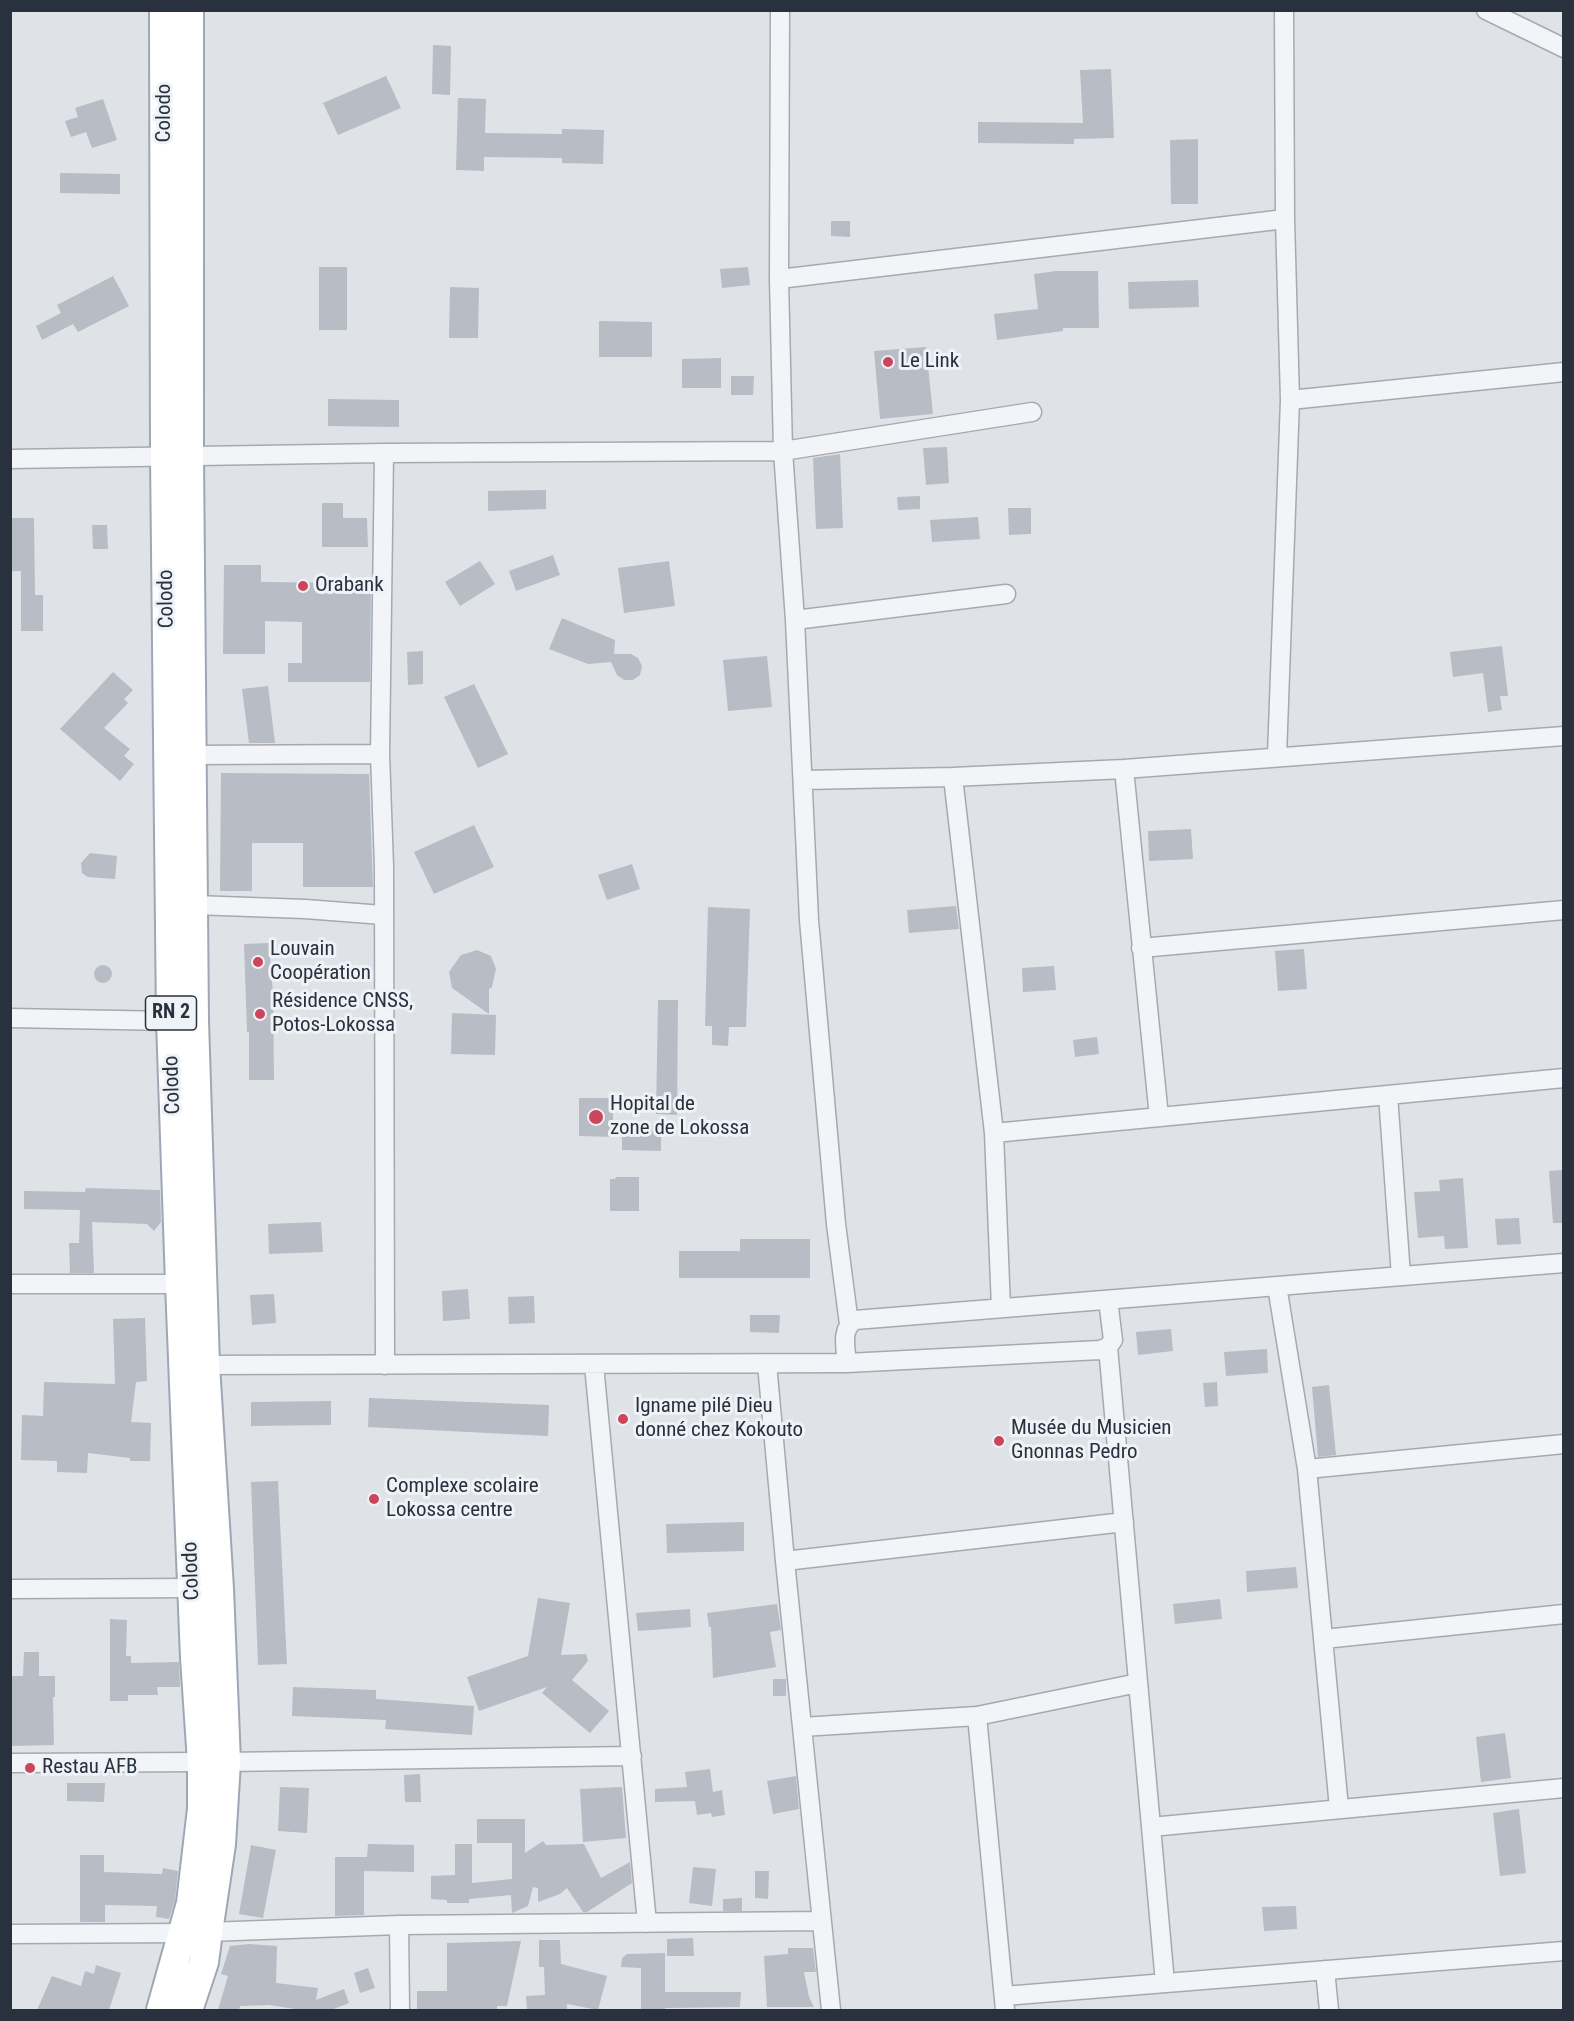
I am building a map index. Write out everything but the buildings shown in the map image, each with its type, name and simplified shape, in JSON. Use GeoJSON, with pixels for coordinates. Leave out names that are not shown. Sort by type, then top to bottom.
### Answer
{"type":"FeatureCollection","features":[{"type":"Feature","properties":{"kind":"main road","name":"Colodo"},"geometry":{"type":"LineString","coordinates":[[164,10],[177,456],[192,755],[194,1022],[204,1365],[219,1589],[214,1762],[202,1809],[191,1903],[204,1962],[188,2010]]}},
{"type":"Feature","properties":{"kind":"main road","name":"Colodo"},"geometry":{"type":"LineString","coordinates":[[189,10],[177,456],[171,1021],[192,1588],[214,1762]]}},
{"type":"Feature","properties":{"kind":"main road","name":"Colodo"},"geometry":{"type":"LineString","coordinates":[[161,2010],[196,1932]]}},
{"type":"Feature","properties":{"kind":"street"},"geometry":{"type":"LineString","coordinates":[[780,10],[779,279],[783,451],[795,620],[809,920],[836,1224],[849,1324]]}},
{"type":"Feature","properties":{"kind":"street"},"geometry":{"type":"LineString","coordinates":[[1277,756],[1290,400],[1285,219],[1284,10]]}},
{"type":"Feature","properties":{"kind":"street"},"geometry":{"type":"LineString","coordinates":[[1486,10],[1563,48]]}},
{"type":"Feature","properties":{"kind":"street"},"geometry":{"type":"LineString","coordinates":[[779,279],[1285,219]]}},
{"type":"Feature","properties":{"kind":"street"},"geometry":{"type":"LineString","coordinates":[[1290,400],[1563,372]]}},
{"type":"Feature","properties":{"kind":"street"},"geometry":{"type":"LineString","coordinates":[[10,459],[384,453],[783,451],[1032,412]]}},
{"type":"Feature","properties":{"kind":"street"},"geometry":{"type":"LineString","coordinates":[[384,453],[380,754],[384,867],[385,1365]]}},
{"type":"Feature","properties":{"kind":"street"},"geometry":{"type":"LineString","coordinates":[[795,620],[1006,594]]}},
{"type":"Feature","properties":{"kind":"street"},"geometry":{"type":"LineString","coordinates":[[803,780],[953,777],[1124,769],[1563,736]]}},
{"type":"Feature","properties":{"kind":"street"},"geometry":{"type":"LineString","coordinates":[[192,755],[380,754]]}},
{"type":"Feature","properties":{"kind":"street"},"geometry":{"type":"LineString","coordinates":[[1124,769],[1159,1117]]}},
{"type":"Feature","properties":{"kind":"street"},"geometry":{"type":"LineString","coordinates":[[953,777],[994,1133],[1001,1308]]}},
{"type":"Feature","properties":{"kind":"street"},"geometry":{"type":"LineString","coordinates":[[194,905],[305,909],[383,915]]}},
{"type":"Feature","properties":{"kind":"street"},"geometry":{"type":"LineString","coordinates":[[1141,948],[1563,910]]}},
{"type":"Feature","properties":{"kind":"street"},"geometry":{"type":"LineString","coordinates":[[10,1018],[171,1021]]}},
{"type":"Feature","properties":{"kind":"street"},"geometry":{"type":"LineString","coordinates":[[994,1133],[1563,1078]]}},
{"type":"Feature","properties":{"kind":"street"},"geometry":{"type":"LineString","coordinates":[[1388,1095],[1401,1276]]}},
{"type":"Feature","properties":{"kind":"street"},"geometry":{"type":"LineString","coordinates":[[847,1364],[845,1331],[855,1320],[1563,1263]]}},
{"type":"Feature","properties":{"kind":"street"},"geometry":{"type":"LineString","coordinates":[[10,1284],[180,1284]]}},
{"type":"Feature","properties":{"kind":"street"},"geometry":{"type":"LineString","coordinates":[[1277,1286],[1308,1469],[1339,1808]]}},
{"type":"Feature","properties":{"kind":"street"},"geometry":{"type":"LineString","coordinates":[[204,1365],[847,1364],[1100,1350],[1108,1347],[1113,1340],[1108,1300]]}},
{"type":"Feature","properties":{"kind":"street"},"geometry":{"type":"LineString","coordinates":[[1108,1347],[1165,1983]]}},
{"type":"Feature","properties":{"kind":"street"},"geometry":{"type":"LineString","coordinates":[[767,1364],[831,2010]]}},
{"type":"Feature","properties":{"kind":"street"},"geometry":{"type":"LineString","coordinates":[[594,1365],[647,1923]]}},
{"type":"Feature","properties":{"kind":"street"},"geometry":{"type":"LineString","coordinates":[[1308,1469],[1563,1444]]}},
{"type":"Feature","properties":{"kind":"street"},"geometry":{"type":"LineString","coordinates":[[785,1561],[1124,1522]]}},
{"type":"Feature","properties":{"kind":"street"},"geometry":{"type":"LineString","coordinates":[[10,1589],[192,1588]]}},
{"type":"Feature","properties":{"kind":"street"},"geometry":{"type":"LineString","coordinates":[[1324,1639],[1563,1614]]}},
{"type":"Feature","properties":{"kind":"street"},"geometry":{"type":"LineString","coordinates":[[802,1727],[977,1716],[1138,1683]]}},
{"type":"Feature","properties":{"kind":"street"},"geometry":{"type":"LineString","coordinates":[[977,1716],[1005,2003],[1165,1983],[1563,1951]]}},
{"type":"Feature","properties":{"kind":"street"},"geometry":{"type":"LineString","coordinates":[[10,1763],[632,1756]]}},
{"type":"Feature","properties":{"kind":"street"},"geometry":{"type":"LineString","coordinates":[[1151,1827],[1563,1788]]}},
{"type":"Feature","properties":{"kind":"street"},"geometry":{"type":"LineString","coordinates":[[10,1934],[821,1920]]}},
{"type":"Feature","properties":{"kind":"street"},"geometry":{"type":"LineString","coordinates":[[399,1926],[400,2010]]}},
{"type":"Feature","properties":{"kind":"street"},"geometry":{"type":"LineString","coordinates":[[1325,1970],[1329,2010]]}},
{"type":"Feature","properties":{"kind":"place","name":"Le Link"},"geometry":{"type":"Point","coordinates":[888,362]}},
{"type":"Feature","properties":{"kind":"place","name":"Orabank"},"geometry":{"type":"Point","coordinates":[303,586]}},
{"type":"Feature","properties":{"kind":"place","name":"Louvain Coopération"},"geometry":{"type":"Point","coordinates":[258,962]}},
{"type":"Feature","properties":{"kind":"place","name":"Résidence CNSS, Potos-Lokossa"},"geometry":{"type":"Point","coordinates":[260,1014]}},
{"type":"Feature","properties":{"kind":"place","name":"Hopital de zone de Lokossa"},"geometry":{"type":"Point","coordinates":[596,1117]}},
{"type":"Feature","properties":{"kind":"place","name":"Igname pilé Dieu donné chez Kokouto"},"geometry":{"type":"Point","coordinates":[623,1419]}},
{"type":"Feature","properties":{"kind":"place","name":"Musée du Musicien Gnonnas Pedro"},"geometry":{"type":"Point","coordinates":[999,1441]}},
{"type":"Feature","properties":{"kind":"place","name":"Complexe scolaire Lokossa centre"},"geometry":{"type":"Point","coordinates":[374,1499]}},
{"type":"Feature","properties":{"kind":"place","name":"Restau AFB"},"geometry":{"type":"Point","coordinates":[30,1768]}}]}
